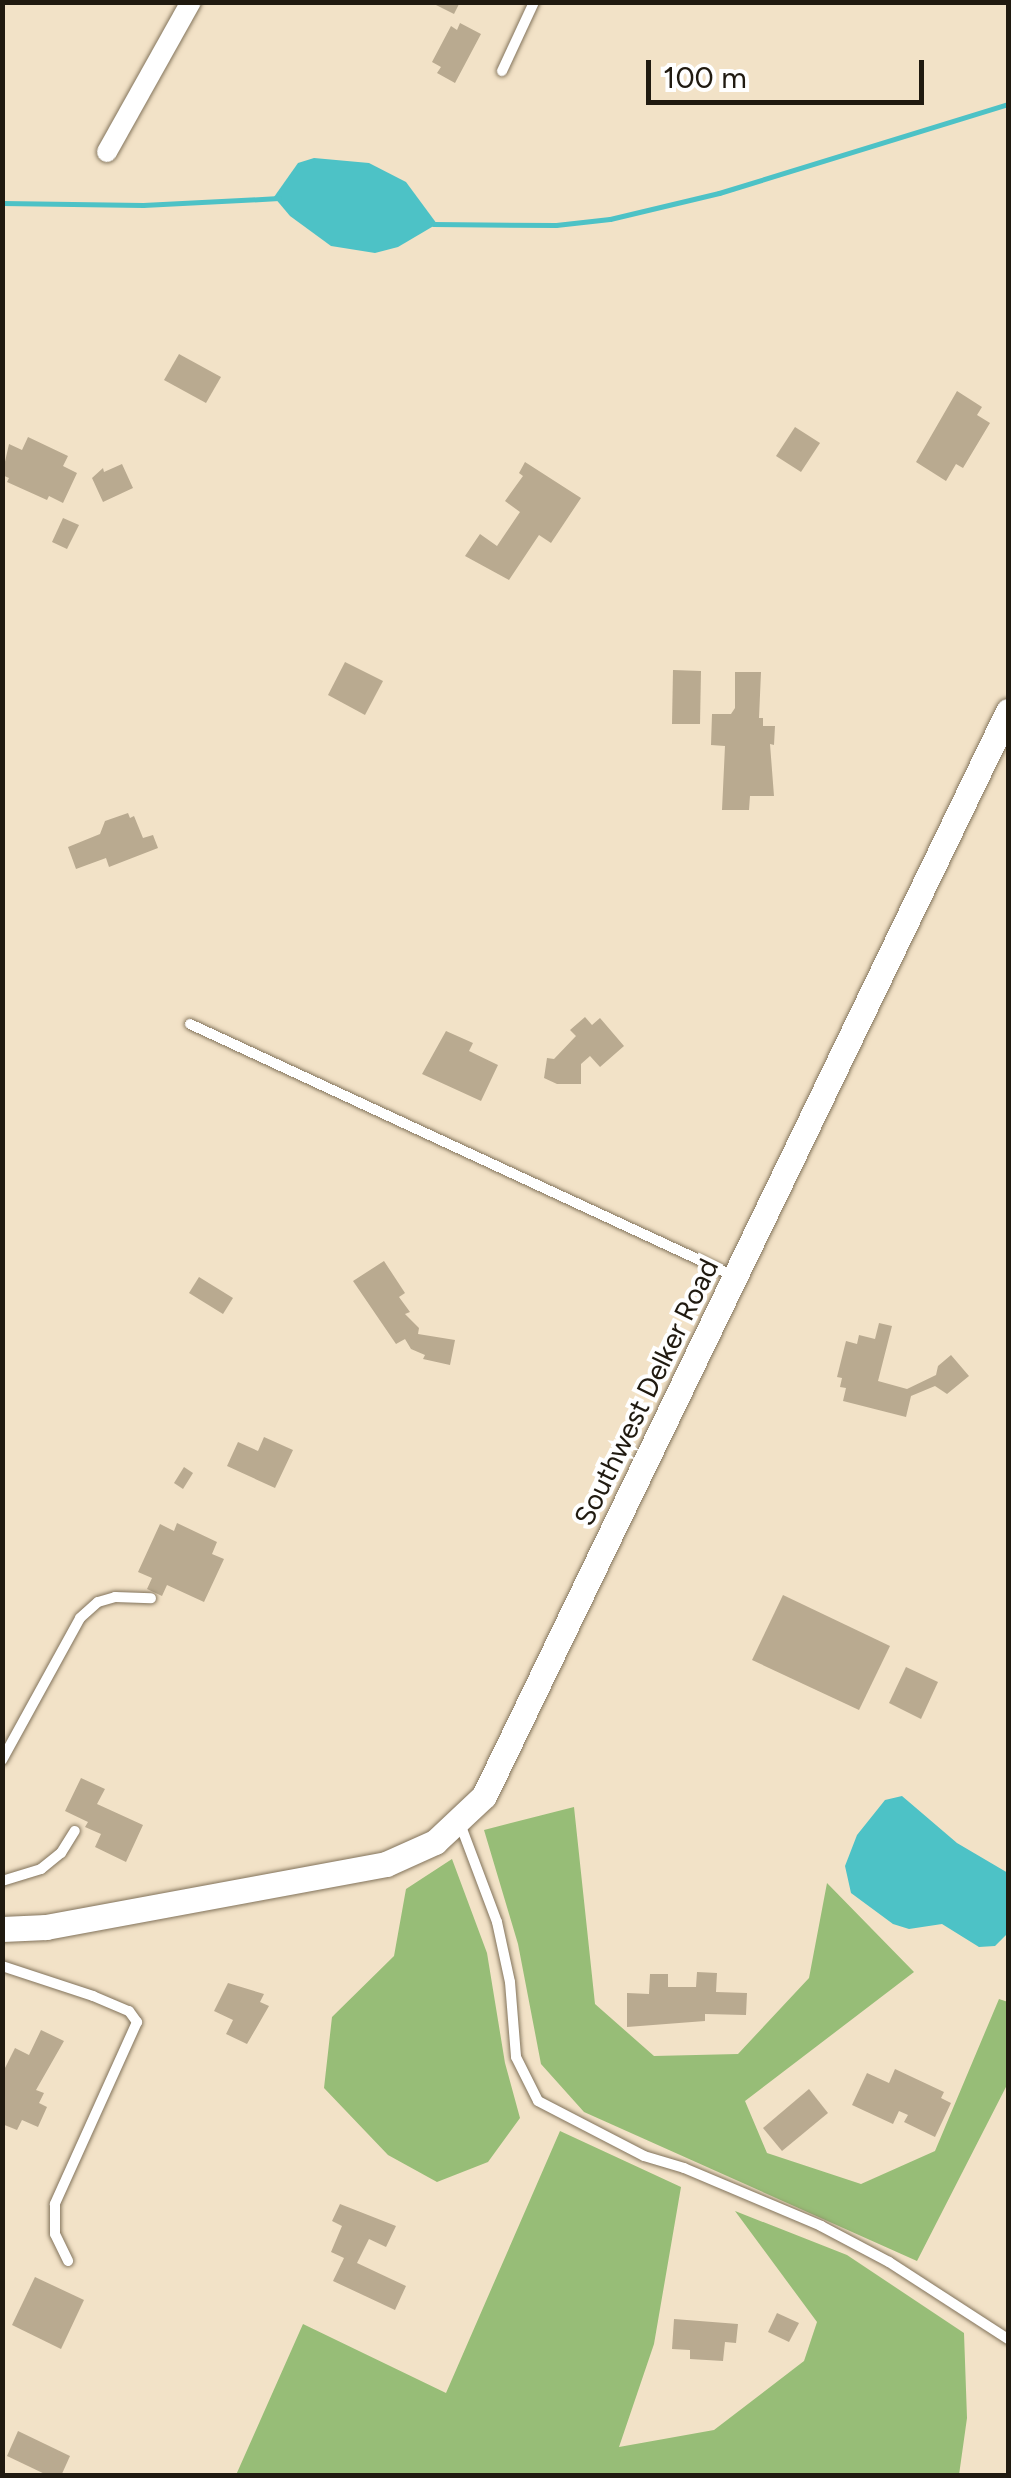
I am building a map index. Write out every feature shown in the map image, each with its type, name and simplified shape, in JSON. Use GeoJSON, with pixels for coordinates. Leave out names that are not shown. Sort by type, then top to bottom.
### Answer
{"type":"FeatureCollection","features":[{"type":"Feature","properties":{"kind":"street"},"geometry":{"type":"LineString","coordinates":[[107,152],[191,2]]}},
{"type":"Feature","properties":{"kind":"street","name":"Southwest Delker Road"},"geometry":{"type":"LineString","coordinates":[[2,1929],[46,1927],[386,1864],[435,1842],[484,1796],[1008,711]]}},
{"type":"Feature","properties":{"kind":"lane"},"geometry":{"type":"LineString","coordinates":[[502,71],[534,2]]}},
{"type":"Feature","properties":{"kind":"lane"},"geometry":{"type":"LineString","coordinates":[[190,1024],[735,1276]]}},
{"type":"Feature","properties":{"kind":"lane"},"geometry":{"type":"LineString","coordinates":[[2,1760],[80,1618],[98,1602],[115,1596],[151,1598]]}},
{"type":"Feature","properties":{"kind":"lane"},"geometry":{"type":"LineString","coordinates":[[459,1820],[497,1922],[510,1982],[516,2057],[538,2101],[644,2156],[684,2168],[821,2226],[888,2262],[1008,2339]]}},
{"type":"Feature","properties":{"kind":"lane"},"geometry":{"type":"LineString","coordinates":[[2,1881],[41,1869],[61,1853],[75,1831]]}},
{"type":"Feature","properties":{"kind":"lane"},"geometry":{"type":"LineString","coordinates":[[2,1966],[130,2011],[137,2022],[56,2204],[56,2234],[68,2261]]}},
{"type":"Feature","properties":{"kind":"green space"},"geometry":{"type":"Polygon","coordinates":[[[574,1807],[595,2004],[654,2056],[738,2054],[809,1978],[827,1883],[914,1972],[745,2101],[767,2153],[861,2184],[935,2151],[999,1999],[1008,2002],[1008,2083],[917,2261],[584,2112],[541,2064],[518,1944],[484,1830],[574,1807]]]}},
{"type":"Feature","properties":{"kind":"green space"},"geometry":{"type":"Polygon","coordinates":[[[452,1859],[487,1953],[505,2063],[520,2118],[488,2162],[437,2182],[388,2155],[324,2088],[332,2017],[394,1956],[406,1889],[452,1859]]]}},
{"type":"Feature","properties":{"kind":"green space"},"geometry":{"type":"Polygon","coordinates":[[[560,2131],[681,2187],[654,2344],[619,2447],[714,2430],[804,2361],[817,2322],[735,2211],[847,2255],[964,2333],[967,2418],[959,2475],[236,2475],[303,2324],[446,2393],[560,2131]]]}},
{"type":"Feature","properties":{"kind":"water"},"geometry":{"type":"Polygon","coordinates":[[[314,158],[369,163],[406,182],[437,224],[398,247],[375,253],[331,246],[290,216],[274,197],[298,163],[314,158]]]}},
{"type":"Feature","properties":{"kind":"water"},"geometry":{"type":"Polygon","coordinates":[[[902,1796],[957,1843],[1008,1873],[1008,1933],[995,1946],[979,1947],[942,1924],[909,1929],[893,1924],[851,1893],[845,1866],[857,1835],[885,1800],[902,1796]]]}},
{"type":"Feature","properties":{"kind":"building"},"geometry":{"type":"Polygon","coordinates":[[[430,2],[460,2],[454,14],[430,2]]]}},
{"type":"Feature","properties":{"kind":"building"},"geometry":{"type":"Polygon","coordinates":[[[460,23],[481,34],[455,83],[437,73],[441,67],[432,62],[451,26],[457,30],[460,23]]]}},
{"type":"Feature","properties":{"kind":"building"},"geometry":{"type":"Polygon","coordinates":[[[179,354],[221,377],[206,403],[164,380],[179,354]]]}},
{"type":"Feature","properties":{"kind":"building"},"geometry":{"type":"Polygon","coordinates":[[[957,391],[982,407],[977,415],[990,423],[963,468],[956,464],[946,481],[916,462],[957,391]]]}},
{"type":"Feature","properties":{"kind":"building"},"geometry":{"type":"Polygon","coordinates":[[[795,427],[820,443],[801,472],[776,456],[795,427]]]}},
{"type":"Feature","properties":{"kind":"building"},"geometry":{"type":"Polygon","coordinates":[[[28,437],[68,456],[63,466],[77,473],[63,503],[7,482],[9,478],[2,475],[9,444],[22,450],[28,437]]]}},
{"type":"Feature","properties":{"kind":"building"},"geometry":{"type":"Polygon","coordinates":[[[525,462],[581,498],[551,543],[539,535],[509,580],[465,556],[480,534],[497,546],[520,512],[505,501],[523,476],[519,473],[525,462]]]}},
{"type":"Feature","properties":{"kind":"building"},"geometry":{"type":"Polygon","coordinates":[[[122,464],[133,488],[103,502],[92,478],[103,468],[104,472],[122,464]]]}},
{"type":"Feature","properties":{"kind":"building"},"geometry":{"type":"Polygon","coordinates":[[[63,518],[79,525],[67,549],[52,542],[63,518]]]}},
{"type":"Feature","properties":{"kind":"building"},"geometry":{"type":"Polygon","coordinates":[[[345,662],[383,681],[365,715],[328,695],[345,662]]]}},
{"type":"Feature","properties":{"kind":"building"},"geometry":{"type":"Polygon","coordinates":[[[673,670],[701,671],[700,724],[672,724],[673,670]]]}},
{"type":"Feature","properties":{"kind":"building"},"geometry":{"type":"Polygon","coordinates":[[[735,672],[761,672],[759,718],[763,718],[763,726],[775,726],[774,745],[770,744],[774,796],[750,796],[749,810],[722,810],[725,746],[711,745],[712,714],[731,714],[735,708],[735,672]]]}},
{"type":"Feature","properties":{"kind":"building"},"geometry":{"type":"Polygon","coordinates":[[[128,813],[130,818],[134,816],[143,838],[153,835],[158,848],[109,867],[106,858],[76,869],[68,847],[100,834],[105,821],[128,813]]]}},
{"type":"Feature","properties":{"kind":"building"},"geometry":{"type":"Polygon","coordinates":[[[585,1017],[592,1025],[600,1018],[624,1046],[600,1067],[590,1056],[581,1064],[581,1084],[557,1084],[544,1078],[547,1058],[554,1059],[576,1036],[570,1030],[585,1017]]]}},
{"type":"Feature","properties":{"kind":"building"},"geometry":{"type":"Polygon","coordinates":[[[446,1031],[473,1043],[469,1051],[498,1065],[481,1101],[422,1074],[446,1031]]]}},
{"type":"Feature","properties":{"kind":"building"},"geometry":{"type":"Polygon","coordinates":[[[384,1261],[405,1293],[399,1297],[410,1312],[405,1314],[419,1328],[418,1334],[455,1340],[450,1365],[423,1359],[425,1355],[411,1349],[405,1339],[396,1344],[353,1281],[384,1261]]]}},
{"type":"Feature","properties":{"kind":"building"},"geometry":{"type":"Polygon","coordinates":[[[199,1277],[233,1298],[223,1314],[189,1293],[199,1277]]]}},
{"type":"Feature","properties":{"kind":"building"},"geometry":{"type":"Polygon","coordinates":[[[879,1323],[892,1326],[878,1381],[907,1389],[936,1375],[938,1366],[951,1355],[969,1376],[947,1394],[935,1386],[911,1396],[906,1417],[843,1401],[846,1388],[840,1387],[842,1378],[837,1377],[846,1341],[857,1344],[859,1335],[875,1339],[879,1323]]]}},
{"type":"Feature","properties":{"kind":"building"},"geometry":{"type":"Polygon","coordinates":[[[264,1437],[293,1450],[275,1488],[227,1466],[238,1442],[258,1451],[264,1437]]]}},
{"type":"Feature","properties":{"kind":"building"},"geometry":{"type":"Polygon","coordinates":[[[184,1467],[193,1473],[183,1489],[174,1483],[184,1467]]]}},
{"type":"Feature","properties":{"kind":"building"},"geometry":{"type":"Polygon","coordinates":[[[177,1523],[217,1542],[212,1554],[224,1559],[204,1602],[167,1585],[162,1596],[147,1589],[152,1578],[138,1572],[160,1524],[174,1531],[177,1523]]]}},
{"type":"Feature","properties":{"kind":"building"},"geometry":{"type":"Polygon","coordinates":[[[783,1595],[890,1646],[859,1710],[752,1660],[783,1595]]]}},
{"type":"Feature","properties":{"kind":"building"},"geometry":{"type":"Polygon","coordinates":[[[906,1667],[938,1682],[921,1719],[889,1703],[906,1667]]]}},
{"type":"Feature","properties":{"kind":"building"},"geometry":{"type":"Polygon","coordinates":[[[81,1778],[105,1789],[97,1804],[143,1825],[126,1862],[95,1847],[101,1834],[85,1827],[88,1822],[65,1811],[81,1778]]]}},
{"type":"Feature","properties":{"kind":"building"},"geometry":{"type":"Polygon","coordinates":[[[697,1972],[717,1973],[716,1992],[747,1993],[746,2015],[705,2014],[705,2021],[627,2027],[627,1993],[649,1994],[650,1974],[668,1974],[668,1987],[696,1987],[697,1972]]]}},
{"type":"Feature","properties":{"kind":"building"},"geometry":{"type":"Polygon","coordinates":[[[228,1983],[264,1994],[260,2002],[269,2006],[247,2044],[226,2034],[233,2020],[214,2011],[228,1983]]]}},
{"type":"Feature","properties":{"kind":"building"},"geometry":{"type":"Polygon","coordinates":[[[41,2030],[64,2041],[36,2090],[44,2093],[39,2103],[47,2107],[38,2127],[22,2120],[17,2130],[2,2124],[2,2074],[15,2048],[29,2055],[41,2030]]]}},
{"type":"Feature","properties":{"kind":"building"},"geometry":{"type":"Polygon","coordinates":[[[895,2069],[944,2092],[941,2098],[951,2103],[935,2137],[904,2122],[908,2115],[899,2111],[893,2124],[852,2105],[867,2073],[889,2083],[895,2069]]]}},
{"type":"Feature","properties":{"kind":"building"},"geometry":{"type":"Polygon","coordinates":[[[809,2089],[828,2113],[782,2151],[763,2128],[809,2089]]]}},
{"type":"Feature","properties":{"kind":"building"},"geometry":{"type":"Polygon","coordinates":[[[340,2204],[396,2226],[386,2247],[369,2239],[357,2263],[406,2286],[395,2310],[333,2281],[344,2258],[331,2252],[342,2226],[332,2221],[340,2204]]]}},
{"type":"Feature","properties":{"kind":"building"},"geometry":{"type":"Polygon","coordinates":[[[35,2277],[84,2300],[61,2349],[12,2325],[35,2277]]]}},
{"type":"Feature","properties":{"kind":"building"},"geometry":{"type":"Polygon","coordinates":[[[777,2313],[799,2323],[789,2342],[768,2332],[777,2313]]]}},
{"type":"Feature","properties":{"kind":"building"},"geometry":{"type":"Polygon","coordinates":[[[674,2319],[738,2324],[736,2343],[725,2342],[723,2361],[690,2359],[690,2350],[672,2349],[674,2319]]]}},
{"type":"Feature","properties":{"kind":"building"},"geometry":{"type":"Polygon","coordinates":[[[18,2431],[70,2456],[61,2476],[49,2476],[7,2456],[18,2431]]]}},
{"type":"Feature","properties":{"kind":"waterway"},"geometry":{"type":"LineString","coordinates":[[433,224],[556,225],[610,219],[719,193],[1008,104]]}},
{"type":"Feature","properties":{"kind":"waterway"},"geometry":{"type":"LineString","coordinates":[[2,203],[143,205],[279,198]]}}]}
